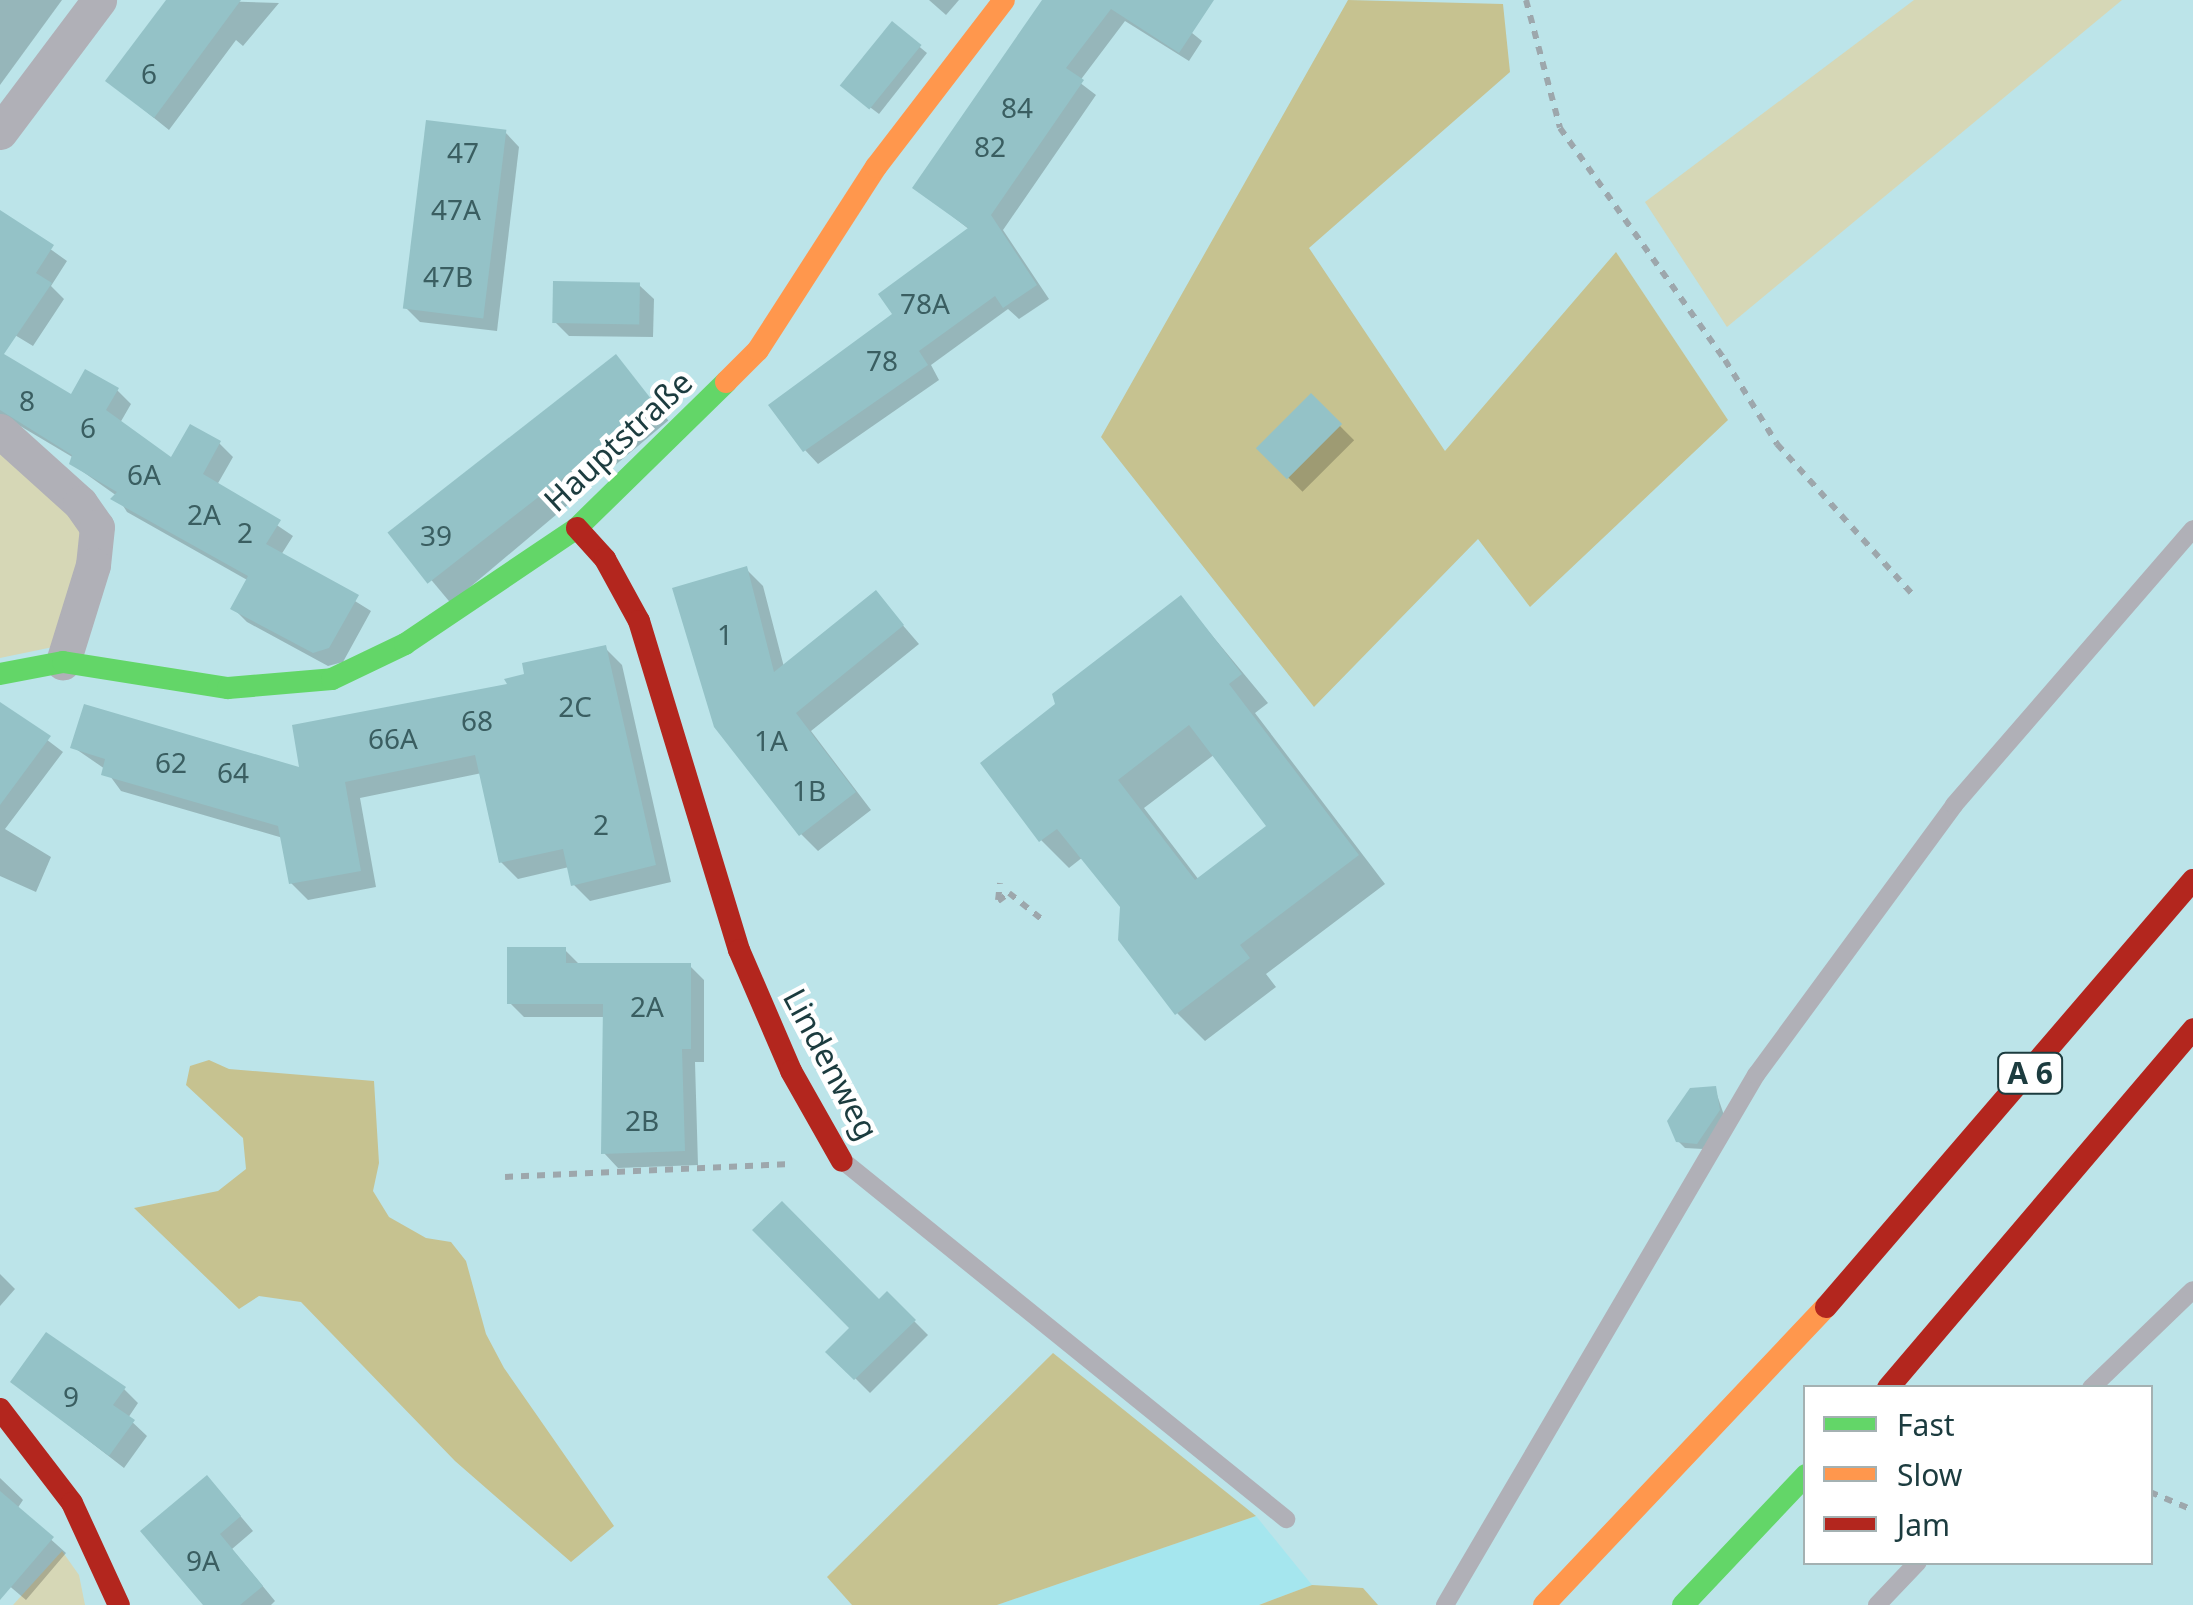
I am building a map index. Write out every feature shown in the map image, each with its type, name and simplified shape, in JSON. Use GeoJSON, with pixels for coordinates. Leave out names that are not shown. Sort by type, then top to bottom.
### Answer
{"type":"FeatureCollection","features":[{"type":"Feature","properties":{"kind":"main road","name":"Hauptstraße"},"geometry":{"type":"LineString","coordinates":[[0,674],[63,662],[228,688],[332,678],[406,644],[577,528],[758,350],[876,167],[1004,0]]}},
{"type":"Feature","properties":{"kind":"main road","name":"Lindenweg"},"geometry":{"type":"LineString","coordinates":[[577,528],[605,560],[639,621],[739,950],[791,1071],[842,1161]]}},
{"type":"Feature","properties":{"kind":"main road","name":"A 6"},"geometry":{"type":"LineString","coordinates":[[1544,1605],[1866,1265],[2193,880]]}},
{"type":"Feature","properties":{"kind":"main road"},"geometry":{"type":"LineString","coordinates":[[1891,1385],[2193,1030]]}},
{"type":"Feature","properties":{"kind":"main road"},"geometry":{"type":"LineString","coordinates":[[0,1409],[42,1456],[72,1504],[112,1602]]}},
{"type":"Feature","properties":{"kind":"main road"},"geometry":{"type":"LineString","coordinates":[[1683,1605],[1803,1478]]}},
{"type":"Feature","properties":{"kind":"street"},"geometry":{"type":"LineString","coordinates":[[0,132],[98,0]]}},
{"type":"Feature","properties":{"kind":"street"},"geometry":{"type":"LineString","coordinates":[[0,430],[80,503],[97,527],[93,565],[63,662]]}},
{"type":"Feature","properties":{"kind":"lane"},"geometry":{"type":"LineString","coordinates":[[1445,1605],[1756,1076],[1839,956],[1954,805],[2193,529]]}},
{"type":"Feature","properties":{"kind":"lane","name":"Lindenweg"},"geometry":{"type":"LineString","coordinates":[[842,1161],[1286,1519]]}},
{"type":"Feature","properties":{"kind":"lane"},"geometry":{"type":"LineString","coordinates":[[2095,1385],[2193,1290]]}},
{"type":"Feature","properties":{"kind":"lane"},"geometry":{"type":"LineString","coordinates":[[1878,1605],[1915,1565]]}},
{"type":"Feature","properties":{"kind":"path"},"geometry":{"type":"LineString","coordinates":[[1526,0],[1560,128],[1726,360],[1777,444],[1914,596]]}},
{"type":"Feature","properties":{"kind":"path"},"geometry":{"type":"LineString","coordinates":[[1000,883],[998,901],[1009,892],[1044,922]]}},
{"type":"Feature","properties":{"kind":"path"},"geometry":{"type":"LineString","coordinates":[[505,1177],[842,1161]]}},
{"type":"Feature","properties":{"kind":"path"},"geometry":{"type":"LineString","coordinates":[[2153,1493],[2193,1510]]}},
{"type":"Feature","properties":{"kind":"shaded area"},"geometry":{"type":"Polygon","coordinates":[[[1348,0],[1503,4],[1510,72],[1309,248],[1445,451],[1616,252],[1728,420],[1530,607],[1478,539],[1314,707],[1101,437],[1348,0]]]}},
{"type":"Feature","properties":{"kind":"shaded area"},"geometry":{"type":"Polygon","coordinates":[[[209,1060],[229,1069],[374,1081],[379,1163],[373,1191],[389,1217],[426,1238],[451,1242],[466,1261],[486,1334],[504,1368],[614,1526],[571,1562],[455,1461],[301,1302],[259,1296],[239,1309],[134,1208],[218,1191],[246,1169],[243,1138],[186,1085],[190,1066],[209,1060]]]}},
{"type":"Feature","properties":{"kind":"shaded area"},"geometry":{"type":"Polygon","coordinates":[[[1053,1353],[1256,1516],[997,1605],[852,1605],[827,1577],[1053,1353]]]}},
{"type":"Feature","properties":{"kind":"shaded area"},"geometry":{"type":"Polygon","coordinates":[[[1256,1516],[1312,1585],[1259,1605],[997,1605],[1256,1516]]]}},
{"type":"Feature","properties":{"kind":"shaded area"},"geometry":{"type":"Polygon","coordinates":[[[1312,1585],[1363,1588],[1378,1605],[1259,1605],[1312,1585]]]}},
{"type":"Feature","properties":{"kind":"green space"},"geometry":{"type":"Polygon","coordinates":[[[1914,0],[2122,0],[1727,327],[1645,202],[1914,0]]]}},
{"type":"Feature","properties":{"kind":"green space"},"geometry":{"type":"Polygon","coordinates":[[[0,452],[86,531],[53,647],[0,658],[0,452]]]}},
{"type":"Feature","properties":{"kind":"green space"},"geometry":{"type":"Polygon","coordinates":[[[62,1551],[79,1575],[85,1605],[13,1605],[62,1551]]]}},
{"type":"Feature","properties":{"kind":"building"},"geometry":{"type":"Polygon","coordinates":[[[166,0],[241,0],[154,118],[105,81],[166,0]]]}},
{"type":"Feature","properties":{"kind":"building"},"geometry":{"type":"Polygon","coordinates":[[[1042,0],[1214,0],[1179,53],[1111,9],[1066,68],[1084,80],[991,215],[1037,285],[1003,308],[995,296],[919,351],[928,365],[803,452],[768,405],[892,314],[878,294],[968,228],[912,188],[1042,0]]]}},
{"type":"Feature","properties":{"kind":"building"},"geometry":{"type":"Polygon","coordinates":[[[892,21],[922,45],[869,109],[840,86],[892,21]]]}},
{"type":"Feature","properties":{"kind":"building"},"geometry":{"type":"Polygon","coordinates":[[[426,120],[506,130],[483,318],[403,309],[426,120]]]}},
{"type":"Feature","properties":{"kind":"building"},"geometry":{"type":"Polygon","coordinates":[[[0,210],[54,245],[36,273],[52,283],[4,354],[71,394],[85,369],[119,388],[106,410],[171,457],[190,424],[221,441],[203,474],[281,520],[266,544],[359,595],[329,648],[313,653],[230,609],[248,576],[110,499],[117,492],[69,464],[72,455],[0,410],[0,210]]]}},
{"type":"Feature","properties":{"kind":"building"},"geometry":{"type":"Polygon","coordinates":[[[553,281],[640,283],[639,325],[552,323],[553,281]]]}},
{"type":"Feature","properties":{"kind":"building"},"geometry":{"type":"Polygon","coordinates":[[[616,354],[656,405],[427,584],[387,533],[616,354]]]}},
{"type":"Feature","properties":{"kind":"building"},"geometry":{"type":"Polygon","coordinates":[[[1311,393],[1342,424],[1287,479],[1256,448],[1311,393]]]}},
{"type":"Feature","properties":{"kind":"building"},"geometry":{"type":"Polygon","coordinates":[[[747,566],[774,672],[876,590],[904,625],[796,713],[856,792],[799,836],[714,727],[672,588],[747,566]]]}},
{"type":"Feature","properties":{"kind":"building"},"geometry":{"type":"Polygon","coordinates":[[[1181,595],[1242,674],[1229,684],[1359,855],[1240,945],[1250,958],[1175,1015],[1118,940],[1120,907],[1057,829],[1039,842],[980,763],[1055,704],[1052,694],[1181,595]],[[1189,725],[1118,780],[1195,880],[1266,826],[1189,725]]]}},
{"type":"Feature","properties":{"kind":"building"},"geometry":{"type":"Polygon","coordinates":[[[606,645],[656,865],[571,886],[563,849],[499,863],[475,755],[345,782],[361,871],[289,884],[278,826],[101,775],[105,759],[70,748],[84,704],[299,767],[292,725],[507,684],[504,679],[524,674],[522,663],[606,645]]]}},
{"type":"Feature","properties":{"kind":"building"},"geometry":{"type":"Polygon","coordinates":[[[0,702],[51,736],[0,805],[0,702]]]}},
{"type":"Feature","properties":{"kind":"building"},"geometry":{"type":"Polygon","coordinates":[[[507,947],[566,947],[566,963],[691,963],[691,1049],[682,1049],[685,1151],[601,1154],[603,1004],[507,1004],[507,947]]]}},
{"type":"Feature","properties":{"kind":"building"},"geometry":{"type":"Polygon","coordinates":[[[1716,1086],[1720,1110],[1697,1144],[1676,1142],[1667,1121],[1690,1088],[1716,1086]]]}},
{"type":"Feature","properties":{"kind":"building"},"geometry":{"type":"Polygon","coordinates":[[[782,1201],[879,1299],[887,1291],[916,1320],[854,1380],[825,1352],[849,1328],[752,1230],[782,1201]]]}},
{"type":"Feature","properties":{"kind":"building"},"geometry":{"type":"Polygon","coordinates":[[[46,1332],[126,1387],[113,1405],[135,1420],[109,1456],[10,1382],[46,1332]]]}},
{"type":"Feature","properties":{"kind":"building"},"geometry":{"type":"Polygon","coordinates":[[[207,1475],[241,1516],[220,1534],[263,1586],[240,1605],[203,1605],[140,1531],[207,1475]]]}},
{"type":"Feature","properties":{"kind":"building"},"geometry":{"type":"Polygon","coordinates":[[[0,1491],[54,1537],[0,1600],[0,1491]]]}},
{"type":"Feature","properties":{"kind":"traffic: fast"},"geometry":{"type":"LineString","coordinates":[[0,674],[63,662],[228,688],[332,679],[405,644],[577,528],[726,382]]}},
{"type":"Feature","properties":{"kind":"traffic: fast"},"geometry":{"type":"LineString","coordinates":[[1683,1605],[1803,1478]]}},
{"type":"Feature","properties":{"kind":"traffic: slow"},"geometry":{"type":"LineString","coordinates":[[726,382],[758,350],[876,167],[1004,0]]}},
{"type":"Feature","properties":{"kind":"traffic: slow"},"geometry":{"type":"LineString","coordinates":[[1544,1605],[1826,1307]]}},
{"type":"Feature","properties":{"kind":"traffic: jam"},"geometry":{"type":"LineString","coordinates":[[577,528],[605,559],[639,621],[739,950],[791,1071],[842,1161]]}},
{"type":"Feature","properties":{"kind":"traffic: jam"},"geometry":{"type":"LineString","coordinates":[[1826,1307],[2193,880]]}},
{"type":"Feature","properties":{"kind":"traffic: jam"},"geometry":{"type":"LineString","coordinates":[[1891,1385],[2193,1029]]}},
{"type":"Feature","properties":{"kind":"traffic: jam"},"geometry":{"type":"LineString","coordinates":[[0,1409],[72,1503],[119,1605]]}}]}
